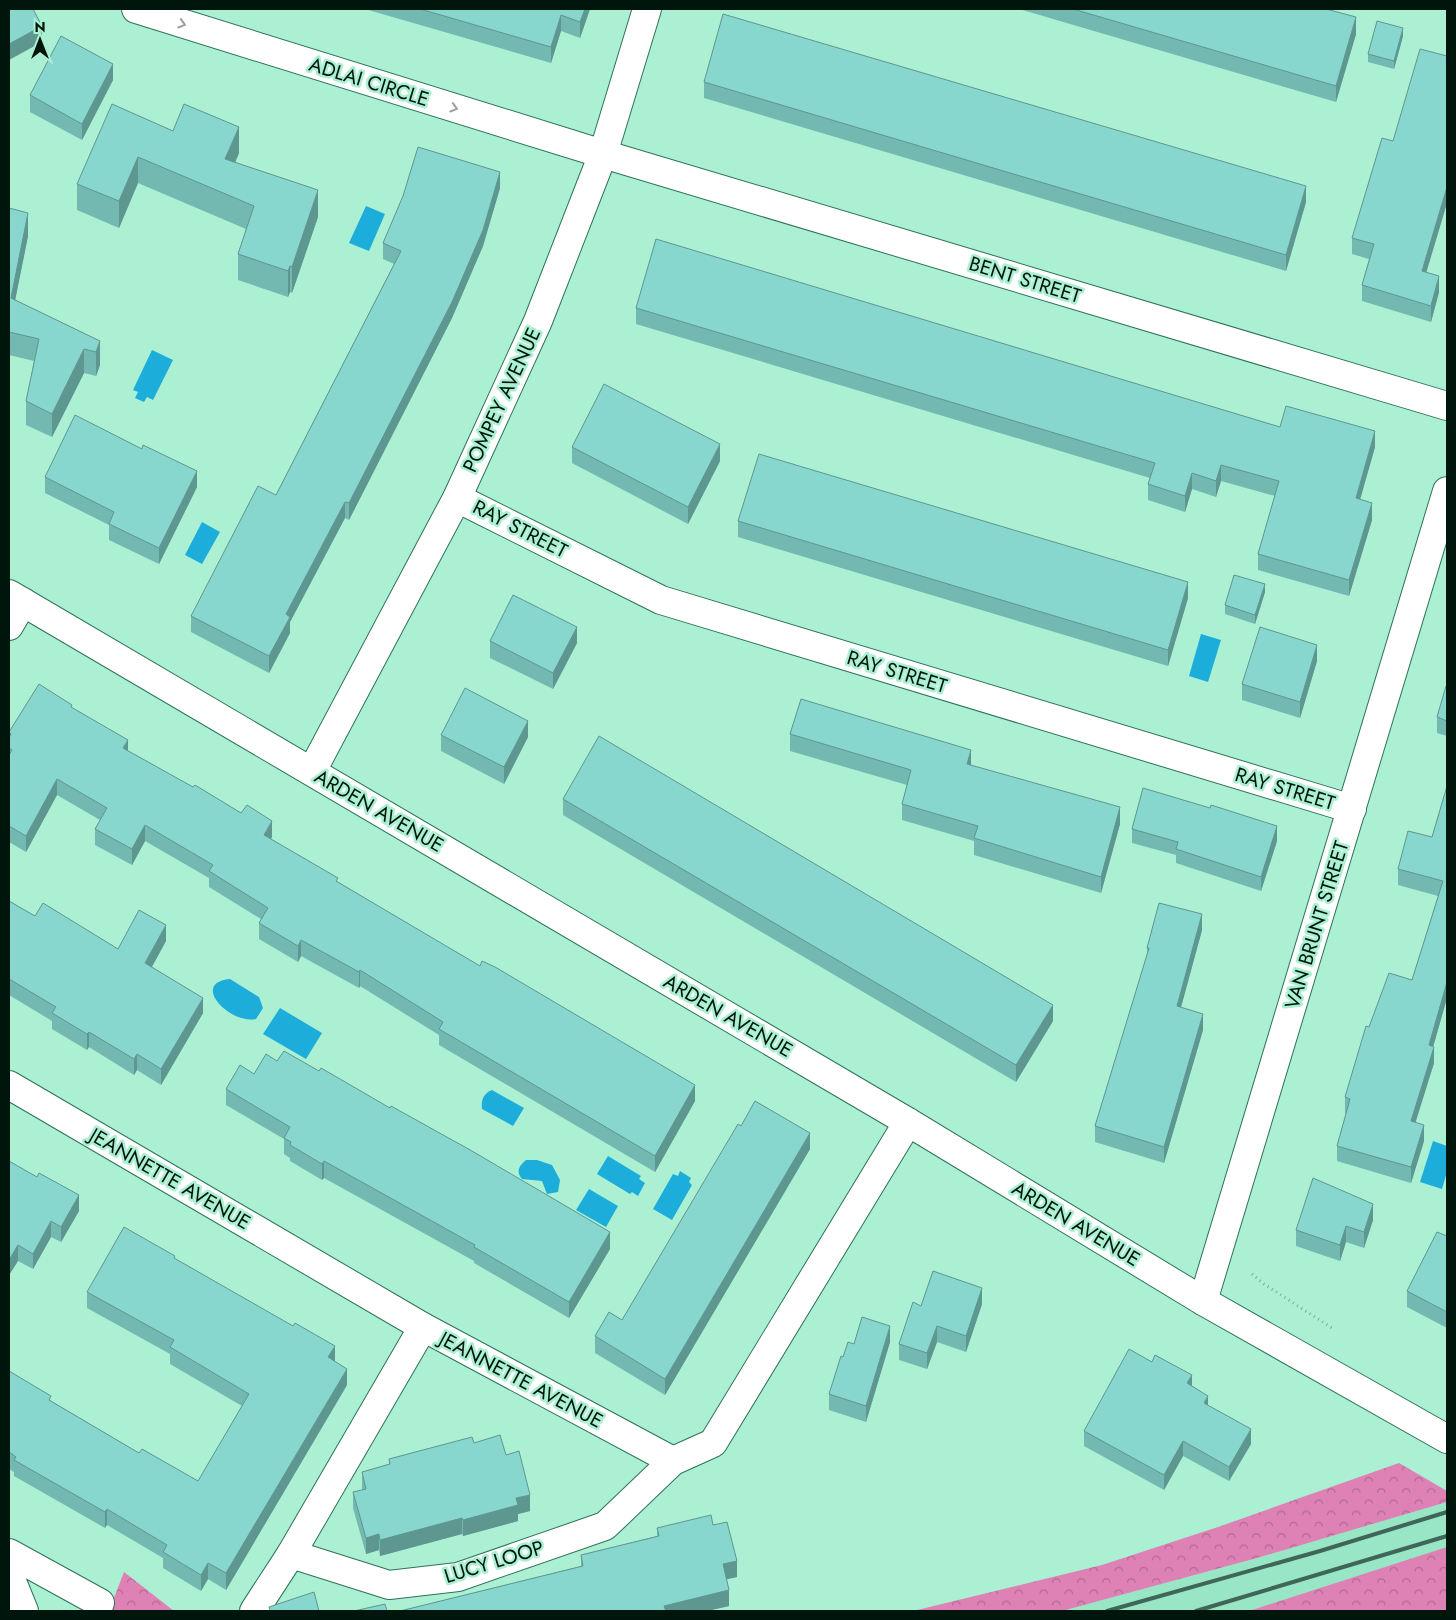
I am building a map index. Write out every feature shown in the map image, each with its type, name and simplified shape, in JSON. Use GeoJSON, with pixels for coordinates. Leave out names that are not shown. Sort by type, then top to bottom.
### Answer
{"type":"FeatureCollection","features":[{"type":"Feature","properties":{"kind":"street","name":"ADLAI CIRCLE"},"geometry":{"type":"LineString","coordinates":[[136,9],[603,154]]}},
{"type":"Feature","properties":{"kind":"street","name":"POMPEY AVENUE"},"geometry":{"type":"LineString","coordinates":[[312,771],[457,498],[538,321],[603,154],[647,9]]}},
{"type":"Feature","properties":{"kind":"street","name":"BENT STREET"},"geometry":{"type":"LineString","coordinates":[[603,154],[1447,406]]}},
{"type":"Feature","properties":{"kind":"street","name":"VAN BRUNT STREET"},"geometry":{"type":"LineString","coordinates":[[1203,1301],[1447,491]]}},
{"type":"Feature","properties":{"kind":"street","name":"RAY STREET"},"geometry":{"type":"LineString","coordinates":[[457,498],[661,600],[1352,809]]}},
{"type":"Feature","properties":{"kind":"street","name":"ARDEN AVENUE"},"geometry":{"type":"LineString","coordinates":[[16,598],[908,1122],[1203,1301],[1445,1436]]}},
{"type":"Feature","properties":{"kind":"street"},"geometry":{"type":"LineString","coordinates":[[9,626],[16,598]]}},
{"type":"Feature","properties":{"kind":"street","name":"JEANNETTE AVENUE"},"geometry":{"type":"LineString","coordinates":[[9,1085],[423,1327],[673,1461]]}},
{"type":"Feature","properties":{"kind":"street"},"geometry":{"type":"LineString","coordinates":[[673,1461],[713,1443],[908,1122]]}},
{"type":"Feature","properties":{"kind":"street"},"geometry":{"type":"LineString","coordinates":[[254,1611],[291,1554],[423,1327]]}},
{"type":"Feature","properties":{"kind":"street","name":"LUCY LOOP"},"geometry":{"type":"LineString","coordinates":[[291,1554],[389,1585],[458,1577],[605,1526],[673,1461]]}},
{"type":"Feature","properties":{"kind":"street"},"geometry":{"type":"LineString","coordinates":[[9,1553],[100,1603]]}},
{"type":"Feature","properties":{"kind":"street"},"geometry":{"type":"LineString","coordinates":[[9,1574],[24,1611]]}},
{"type":"Feature","properties":{"kind":"path"},"geometry":{"type":"LineString","coordinates":[[1252,1274],[1264,1284],[1332,1328]]}},
{"type":"Feature","properties":{"kind":"shaded area"},"geometry":{"type":"Polygon","coordinates":[[[1447,1502],[1447,1547],[1286,1601],[1249,1611],[1062,1611],[1257,1558],[1447,1502]]]}},
{"type":"Feature","properties":{"kind":"green space"},"geometry":{"type":"Polygon","coordinates":[[[1399,1463],[1447,1491],[1447,1502],[1257,1558],[1062,1611],[913,1611],[1102,1565],[1218,1527],[1399,1463]]]}},
{"type":"Feature","properties":{"kind":"green space"},"geometry":{"type":"Polygon","coordinates":[[[1447,1547],[1447,1611],[1249,1611],[1447,1547]]]}},
{"type":"Feature","properties":{"kind":"green space"},"geometry":{"type":"Polygon","coordinates":[[[124,1572],[174,1611],[106,1611],[112,1603],[124,1572]]]}},
{"type":"Feature","properties":{"kind":"water"},"geometry":{"type":"Polygon","coordinates":[[[366,206],[385,214],[369,251],[349,243],[366,206]]]}},
{"type":"Feature","properties":{"kind":"water"},"geometry":{"type":"Polygon","coordinates":[[[152,350],[173,360],[153,400],[147,397],[144,402],[135,398],[138,392],[133,390],[152,350]]]}},
{"type":"Feature","properties":{"kind":"water"},"geometry":{"type":"Polygon","coordinates":[[[202,522],[220,532],[202,564],[185,555],[202,522]]]}},
{"type":"Feature","properties":{"kind":"water"},"geometry":{"type":"Polygon","coordinates":[[[1201,634],[1221,640],[1208,682],[1189,676],[1201,634]]]}},
{"type":"Feature","properties":{"kind":"water"},"geometry":{"type":"Polygon","coordinates":[[[230,979],[259,997],[263,1008],[256,1019],[236,1016],[218,1003],[213,988],[218,982],[230,979]]]}},
{"type":"Feature","properties":{"kind":"water"},"geometry":{"type":"Polygon","coordinates":[[[280,1008],[322,1033],[306,1059],[263,1034],[280,1008]]]}},
{"type":"Feature","properties":{"kind":"water"},"geometry":{"type":"Polygon","coordinates":[[[492,1090],[524,1108],[513,1126],[482,1109],[483,1098],[486,1093],[492,1090]]]}},
{"type":"Feature","properties":{"kind":"water"},"geometry":{"type":"Polygon","coordinates":[[[1433,1141],[1447,1146],[1447,1172],[1442,1189],[1420,1182],[1433,1141]]]}},
{"type":"Feature","properties":{"kind":"water"},"geometry":{"type":"Polygon","coordinates":[[[608,1156],[641,1176],[639,1179],[645,1183],[638,1196],[632,1192],[630,1194],[597,1174],[608,1156]]]}},
{"type":"Feature","properties":{"kind":"water"},"geometry":{"type":"Polygon","coordinates":[[[526,1160],[537,1160],[552,1165],[560,1180],[558,1192],[547,1194],[542,1181],[522,1179],[519,1173],[520,1166],[526,1160]]]}},
{"type":"Feature","properties":{"kind":"water"},"geometry":{"type":"Polygon","coordinates":[[[680,1171],[691,1178],[689,1182],[692,1185],[672,1220],[653,1209],[673,1174],[678,1176],[680,1171]]]}},
{"type":"Feature","properties":{"kind":"water"},"geometry":{"type":"Polygon","coordinates":[[[589,1189],[618,1206],[606,1227],[576,1210],[589,1189]]]}},
{"type":"Feature","properties":{"kind":"building"},"geometry":{"type":"Polygon","coordinates":[[[9,9],[33,9],[42,26],[9,44],[9,9]]]}},
{"type":"Feature","properties":{"kind":"building"},"geometry":{"type":"Polygon","coordinates":[[[420,9],[585,9],[580,22],[561,15],[551,47],[420,9]]]}},
{"type":"Feature","properties":{"kind":"building"},"geometry":{"type":"Polygon","coordinates":[[[1073,9],[1326,9],[1356,17],[1336,86],[1073,9]]]}},
{"type":"Feature","properties":{"kind":"building"},"geometry":{"type":"Polygon","coordinates":[[[723,14],[1306,186],[1286,255],[704,82],[723,14]]]}},
{"type":"Feature","properties":{"kind":"building"},"geometry":{"type":"Polygon","coordinates":[[[1377,21],[1403,28],[1394,61],[1368,54],[1377,21]]]}},
{"type":"Feature","properties":{"kind":"building"},"geometry":{"type":"Polygon","coordinates":[[[61,36],[113,64],[82,124],[30,95],[61,36]]]}},
{"type":"Feature","properties":{"kind":"building"},"geometry":{"type":"Polygon","coordinates":[[[1420,49],[1447,56],[1447,187],[1422,271],[1439,276],[1431,306],[1362,285],[1374,244],[1352,238],[1382,138],[1393,141],[1420,49]]]}},
{"type":"Feature","properties":{"kind":"building"},"geometry":{"type":"Polygon","coordinates":[[[112,104],[173,131],[184,104],[239,127],[225,159],[318,190],[292,267],[290,266],[288,271],[238,254],[254,206],[138,157],[119,201],[77,184],[112,104]]]}},
{"type":"Feature","properties":{"kind":"building"},"geometry":{"type":"Polygon","coordinates":[[[418,147],[500,172],[483,230],[452,302],[349,503],[345,502],[286,614],[290,617],[269,656],[191,616],[258,486],[276,495],[401,251],[383,243],[403,196],[418,147]]]}},
{"type":"Feature","properties":{"kind":"building"},"geometry":{"type":"Polygon","coordinates":[[[9,208],[28,213],[11,298],[100,341],[96,352],[84,349],[52,414],[26,401],[39,339],[9,332],[9,208]]]}},
{"type":"Feature","properties":{"kind":"building"},"geometry":{"type":"Polygon","coordinates":[[[656,239],[1280,427],[1286,406],[1375,431],[1356,498],[1372,503],[1349,580],[1258,554],[1279,481],[1221,465],[1216,481],[1192,473],[1185,496],[1148,484],[1155,463],[636,308],[656,239]]]}},
{"type":"Feature","properties":{"kind":"building"},"geometry":{"type":"Polygon","coordinates":[[[604,384],[720,444],[688,507],[572,447],[604,384]]]}},
{"type":"Feature","properties":{"kind":"building"},"geometry":{"type":"Polygon","coordinates":[[[75,415],[142,449],[143,445],[197,471],[159,548],[109,524],[114,512],[45,477],[75,415]]]}},
{"type":"Feature","properties":{"kind":"building"},"geometry":{"type":"Polygon","coordinates":[[[759,454],[1188,582],[1168,650],[738,521],[759,454]]]}},
{"type":"Feature","properties":{"kind":"building"},"geometry":{"type":"Polygon","coordinates":[[[1234,575],[1265,584],[1255,615],[1225,605],[1234,575]]]}},
{"type":"Feature","properties":{"kind":"building"},"geometry":{"type":"Polygon","coordinates":[[[513,595],[577,627],[553,673],[490,641],[513,595]]]}},
{"type":"Feature","properties":{"kind":"building"},"geometry":{"type":"Polygon","coordinates":[[[1260,627],[1317,645],[1300,702],[1242,684],[1260,627]]]}},
{"type":"Feature","properties":{"kind":"building"},"geometry":{"type":"Polygon","coordinates":[[[39,684],[72,705],[71,707],[128,740],[123,748],[193,787],[195,785],[241,813],[247,805],[272,821],[264,835],[338,878],[336,881],[480,966],[482,961],[495,967],[695,1085],[655,1156],[439,1029],[443,1022],[360,970],[359,972],[301,940],[298,946],[259,923],[268,908],[209,871],[213,865],[145,825],[132,849],[95,829],[107,808],[57,779],[26,836],[9,826],[9,755],[12,750],[9,748],[11,734],[9,732],[39,684]]]}},
{"type":"Feature","properties":{"kind":"building"},"geometry":{"type":"Polygon","coordinates":[[[1447,686],[1447,721],[1437,717],[1447,686]]]}},
{"type":"Feature","properties":{"kind":"building"},"geometry":{"type":"Polygon","coordinates":[[[465,688],[528,721],[504,767],[441,735],[465,688]]]}},
{"type":"Feature","properties":{"kind":"building"},"geometry":{"type":"Polygon","coordinates":[[[801,699],[971,750],[967,764],[1120,807],[1101,877],[974,838],[978,826],[902,804],[911,770],[790,734],[801,699]]]}},
{"type":"Feature","properties":{"kind":"building"},"geometry":{"type":"Polygon","coordinates":[[[599,736],[1053,1005],[1016,1065],[563,799],[599,736]]]}},
{"type":"Feature","properties":{"kind":"building"},"geometry":{"type":"Polygon","coordinates":[[[1447,786],[1447,982],[1429,1045],[1434,1047],[1411,1121],[1424,1125],[1411,1167],[1337,1146],[1350,1099],[1345,1097],[1366,1026],[1369,1027],[1389,973],[1412,980],[1443,881],[1398,869],[1408,831],[1432,837],[1447,786]]]}},
{"type":"Feature","properties":{"kind":"building"},"geometry":{"type":"Polygon","coordinates":[[[1143,788],[1210,808],[1211,805],[1277,826],[1261,877],[1176,849],[1178,842],[1132,829],[1143,788]]]}},
{"type":"Feature","properties":{"kind":"building"},"geometry":{"type":"Polygon","coordinates":[[[9,901],[35,916],[43,903],[118,949],[139,910],[166,925],[145,963],[203,998],[161,1069],[137,1054],[134,1059],[89,1032],[87,1034],[52,1013],[56,1007],[9,979],[9,901]]]}},
{"type":"Feature","properties":{"kind":"building"},"geometry":{"type":"Polygon","coordinates":[[[1159,903],[1202,914],[1177,1006],[1203,1014],[1164,1147],[1095,1126],[1149,948],[1147,948],[1159,903]]]}},
{"type":"Feature","properties":{"kind":"building"},"geometry":{"type":"Polygon","coordinates":[[[284,1051],[319,1071],[321,1068],[390,1108],[391,1106],[610,1232],[569,1302],[474,1247],[475,1245],[324,1161],[322,1164],[290,1145],[291,1142],[284,1138],[290,1127],[226,1089],[240,1065],[254,1074],[266,1054],[277,1061],[284,1051]]]}},
{"type":"Feature","properties":{"kind":"building"},"geometry":{"type":"Polygon","coordinates":[[[755,1101],[810,1133],[665,1379],[595,1336],[609,1312],[622,1320],[738,1124],[741,1126],[755,1101]]]}},
{"type":"Feature","properties":{"kind":"building"},"geometry":{"type":"Polygon","coordinates":[[[9,1161],[37,1177],[39,1173],[79,1195],[61,1227],[51,1221],[33,1254],[18,1245],[9,1260],[9,1161]]]}},
{"type":"Feature","properties":{"kind":"building"},"geometry":{"type":"Polygon","coordinates":[[[1313,1178],[1373,1204],[1364,1232],[1346,1226],[1340,1245],[1296,1230],[1313,1178]]]}},
{"type":"Feature","properties":{"kind":"building"},"geometry":{"type":"Polygon","coordinates":[[[124,1227],[293,1326],[295,1323],[335,1346],[328,1357],[347,1369],[226,1573],[208,1563],[201,1575],[163,1552],[167,1545],[107,1509],[105,1512],[14,1460],[16,1457],[9,1452],[9,1371],[51,1396],[49,1400],[139,1453],[142,1449],[198,1481],[249,1394],[170,1347],[174,1340],[87,1292],[124,1227]]]}},
{"type":"Feature","properties":{"kind":"building"},"geometry":{"type":"Polygon","coordinates":[[[1437,1232],[1447,1236],[1447,1312],[1407,1291],[1437,1232]]]}},
{"type":"Feature","properties":{"kind":"building"},"geometry":{"type":"Polygon","coordinates":[[[933,1271],[982,1288],[966,1336],[937,1326],[927,1353],[899,1344],[913,1302],[921,1306],[933,1271]]]}},
{"type":"Feature","properties":{"kind":"building"},"geometry":{"type":"Polygon","coordinates":[[[862,1317],[890,1326],[866,1406],[829,1394],[841,1356],[843,1357],[848,1342],[854,1344],[862,1317]]]}},
{"type":"Feature","properties":{"kind":"building"},"geometry":{"type":"Polygon","coordinates":[[[1129,1349],[1152,1362],[1155,1355],[1192,1375],[1187,1383],[1208,1396],[1204,1403],[1251,1429],[1229,1467],[1183,1441],[1164,1475],[1084,1431],[1129,1349]]]}},
{"type":"Feature","properties":{"kind":"building"},"geometry":{"type":"Polygon","coordinates":[[[500,1435],[506,1455],[519,1451],[530,1495],[516,1498],[518,1505],[380,1540],[379,1534],[366,1538],[353,1492],[366,1489],[362,1472],[390,1464],[389,1459],[472,1437],[474,1443],[500,1435]]]}},
{"type":"Feature","properties":{"kind":"building"},"geometry":{"type":"Polygon","coordinates":[[[711,1515],[713,1525],[727,1522],[737,1561],[723,1564],[729,1590],[664,1606],[666,1611],[400,1611],[583,1566],[581,1555],[659,1536],[657,1528],[711,1515]]]}},
{"type":"Feature","properties":{"kind":"building"},"geometry":{"type":"Polygon","coordinates":[[[314,1592],[319,1611],[270,1611],[269,1607],[314,1592]]]}},
{"type":"Feature","properties":{"kind":"building"},"geometry":{"type":"Polygon","coordinates":[[[385,1604],[387,1611],[354,1611],[385,1604]]]}},
{"type":"Feature","properties":{"kind":"railway"},"geometry":{"type":"LineString","coordinates":[[1107,1611],[1320,1551],[1447,1512]]}},
{"type":"Feature","properties":{"kind":"railway"},"geometry":{"type":"LineString","coordinates":[[1196,1611],[1447,1536]]}}]}
